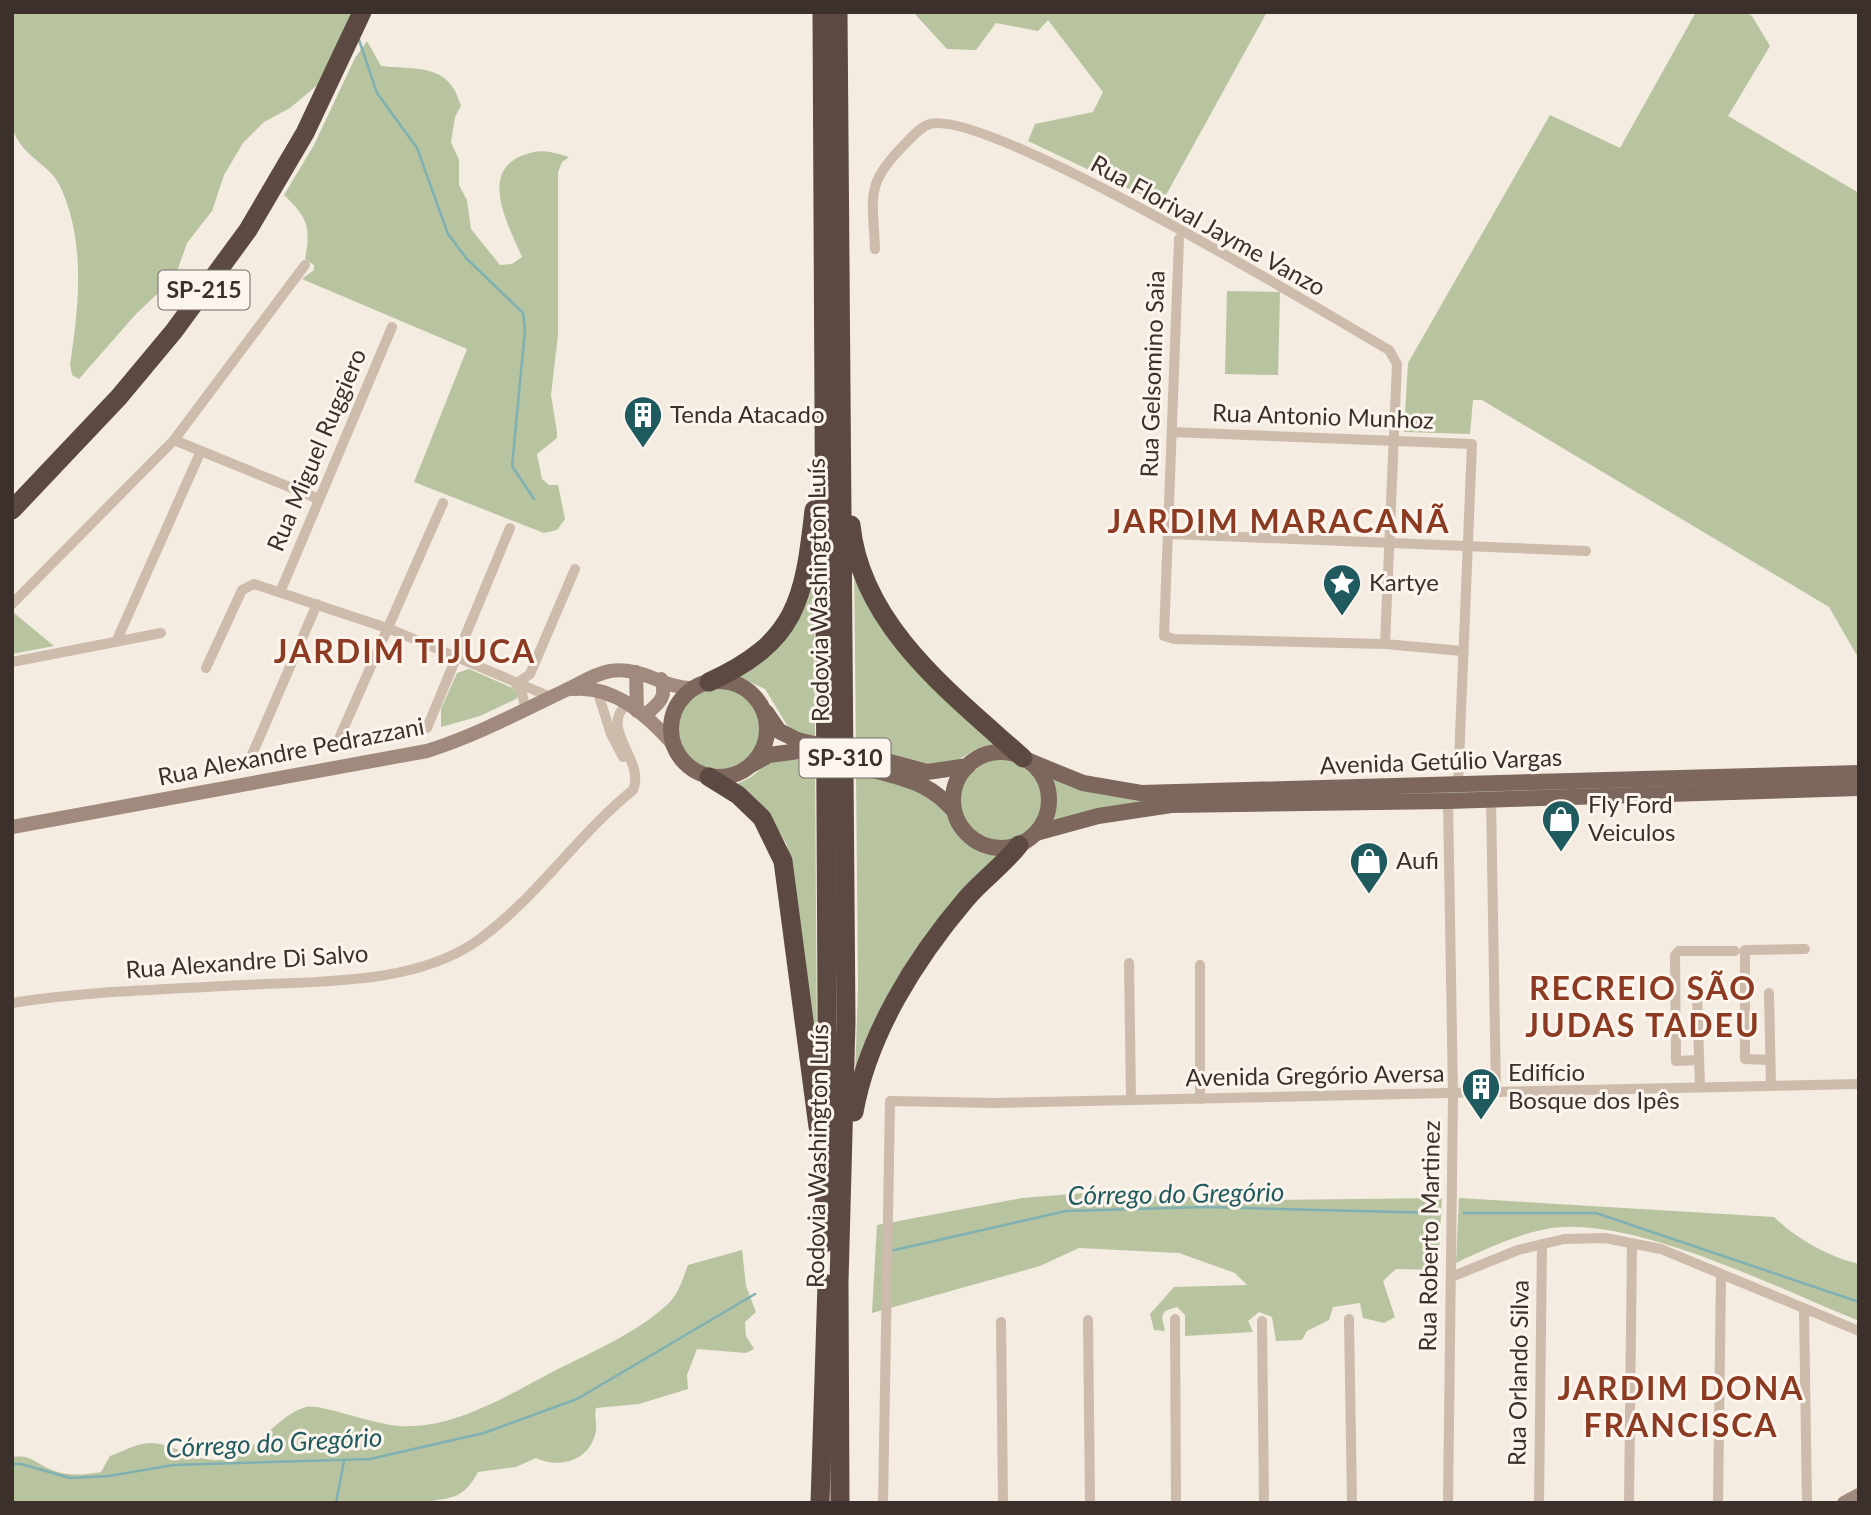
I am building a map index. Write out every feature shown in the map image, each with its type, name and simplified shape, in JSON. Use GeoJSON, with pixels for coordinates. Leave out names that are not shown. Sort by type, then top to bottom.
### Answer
{"type":"FeatureCollection","features":[{"type":"Feature","properties":{"kind":"highway","name":"Rodovia Washington Luís"},"geometry":{"type":"LineString","coordinates":[[820,1503],[828,1242],[822,12]]}},
{"type":"Feature","properties":{"kind":"highway","name":"Rodovia Washington Luís"},"geometry":{"type":"LineString","coordinates":[[838,12],[846,1022],[840,1503]]}},
{"type":"Feature","properties":{"kind":"highway"},"geometry":{"type":"LineString","coordinates":[[841,179],[848,12]]}},
{"type":"Feature","properties":{"kind":"highway","name":"SP-215"},"geometry":{"type":"LineString","coordinates":[[12,510],[127,388],[174,331],[248,230],[305,133],[362,14]]}},
{"type":"Feature","properties":{"kind":"highway"},"geometry":{"type":"LineString","coordinates":[[841,411],[852,533],[874,601],[912,651],[985,725],[1026,759]]}},
{"type":"Feature","properties":{"kind":"highway"},"geometry":{"type":"LineString","coordinates":[[701,685],[748,663],[762,652],[776,639],[795,608],[806,570],[824,422]]}},
{"type":"Feature","properties":{"kind":"highway"},"geometry":{"type":"LineString","coordinates":[[709,777],[738,795],[762,818],[783,861],[819,1129],[828,1242]]}},
{"type":"Feature","properties":{"kind":"highway"},"geometry":{"type":"LineString","coordinates":[[842,1179],[856,1099],[894,1004],[948,920],[1019,845]]}},
{"type":"Feature","properties":{"kind":"main road"},"geometry":{"type":"LineString","coordinates":[[798,746],[769,755],[724,777],[709,777],[686,765],[672,743],[670,728],[673,712],[681,699],[701,685],[721,681],[744,688],[761,705],[779,731],[798,746],[877,765],[927,772],[968,766],[994,753],[1026,759],[1040,772],[1048,796],[1045,820],[1036,834],[1019,845],[1003,848],[979,842],[961,826],[954,811],[939,794],[927,786],[877,765]]}},
{"type":"Feature","properties":{"kind":"main road"},"geometry":{"type":"LineString","coordinates":[[751,766],[761,753],[767,737],[767,721],[761,705]]}},
{"type":"Feature","properties":{"kind":"main road","name":"Avenida Getúlio Vargas"},"geometry":{"type":"LineString","coordinates":[[1026,759],[1083,782],[1141,793],[1859,773]]}},
{"type":"Feature","properties":{"kind":"main road"},"geometry":{"type":"LineString","coordinates":[[954,811],[953,795],[958,779],[968,766]]}},
{"type":"Feature","properties":{"kind":"main road","name":"Avenida Getúlio Vargas"},"geometry":{"type":"LineString","coordinates":[[1036,834],[1098,816],[1161,806],[1448,801],[1859,788]]}},
{"type":"Feature","properties":{"kind":"street","name":"Rua Florival Jayme Vanzo"},"geometry":{"type":"LineString","coordinates":[[874,249],[872,191],[875,180],[895,154],[920,130],[930,124],[950,125],[998,140],[1146,209],[1389,350],[1397,364],[1393,441]]}},
{"type":"Feature","properties":{"kind":"street","name":"Rua Gelsomino Saia"},"geometry":{"type":"LineString","coordinates":[[1179,239],[1164,636],[1174,639],[1385,644]]}},
{"type":"Feature","properties":{"kind":"street"},"geometry":{"type":"LineString","coordinates":[[12,604],[174,440],[305,265]]}},
{"type":"Feature","properties":{"kind":"street","name":"Rua Miguel Ruggiero"},"geometry":{"type":"LineString","coordinates":[[281,590],[393,327]]}},
{"type":"Feature","properties":{"kind":"street","name":"Rua Antonio Munhoz"},"geometry":{"type":"LineString","coordinates":[[1172,432],[1472,444],[1468,546]]}},
{"type":"Feature","properties":{"kind":"street"},"geometry":{"type":"LineString","coordinates":[[174,440],[200,453],[319,499]]}},
{"type":"Feature","properties":{"kind":"street"},"geometry":{"type":"LineString","coordinates":[[1393,441],[1385,644],[1462,651]]}},
{"type":"Feature","properties":{"kind":"street"},"geometry":{"type":"LineString","coordinates":[[116,642],[200,453]]}},
{"type":"Feature","properties":{"kind":"street"},"geometry":{"type":"LineString","coordinates":[[334,750],[390,629],[443,503]]}},
{"type":"Feature","properties":{"kind":"street"},"geometry":{"type":"LineString","coordinates":[[428,728],[510,528]]}},
{"type":"Feature","properties":{"kind":"street"},"geometry":{"type":"LineString","coordinates":[[1169,534],[1586,551]]}},
{"type":"Feature","properties":{"kind":"street"},"geometry":{"type":"LineString","coordinates":[[1458,785],[1468,546]]}},
{"type":"Feature","properties":{"kind":"street"},"geometry":{"type":"LineString","coordinates":[[518,684],[530,674],[575,569]]}},
{"type":"Feature","properties":{"kind":"street"},"geometry":{"type":"LineString","coordinates":[[206,668],[242,590],[254,584],[281,590],[390,629],[551,697]]}},
{"type":"Feature","properties":{"kind":"street"},"geometry":{"type":"LineString","coordinates":[[251,757],[317,604]]}},
{"type":"Feature","properties":{"kind":"street"},"geometry":{"type":"LineString","coordinates":[[12,662],[161,633]]}},
{"type":"Feature","properties":{"kind":"street"},"geometry":{"type":"LineString","coordinates":[[612,671],[597,690],[611,734],[628,769],[629,794]]}},
{"type":"Feature","properties":{"kind":"street"},"geometry":{"type":"LineString","coordinates":[[636,672],[636,710]]}},
{"type":"Feature","properties":{"kind":"street","name":"Rua Alexandre Pedrazzani"},"geometry":{"type":"LineString","coordinates":[[12,827],[427,751],[451,744],[600,673],[636,672],[661,679],[681,689],[701,685]]}},
{"type":"Feature","properties":{"kind":"street"},"geometry":{"type":"LineString","coordinates":[[629,794],[635,786],[636,771],[617,722],[620,712],[661,702],[664,692],[661,679]]}},
{"type":"Feature","properties":{"kind":"street"},"geometry":{"type":"LineString","coordinates":[[518,684],[526,710]]}},
{"type":"Feature","properties":{"kind":"street","name":"Rua Alexandre Pedrazzani"},"geometry":{"type":"LineString","coordinates":[[568,689],[597,690],[636,710],[672,743]]}},
{"type":"Feature","properties":{"kind":"street","name":"Rua Alexandre Di Salvo"},"geometry":{"type":"LineString","coordinates":[[12,1003],[91,994],[362,979],[425,964],[475,943],[502,921],[629,794]]}},
{"type":"Feature","properties":{"kind":"street"},"geometry":{"type":"LineString","coordinates":[[1490,799],[1496,1093]]}},
{"type":"Feature","properties":{"kind":"street","name":"Rua Roberto Martinez"},"geometry":{"type":"LineString","coordinates":[[1448,801],[1453,1095],[1448,1503]]}},
{"type":"Feature","properties":{"kind":"street"},"geometry":{"type":"LineString","coordinates":[[1770,1059],[1745,1059],[1745,950],[1805,949]]}},
{"type":"Feature","properties":{"kind":"street"},"geometry":{"type":"LineString","coordinates":[[1699,1060],[1676,1060],[1675,955],[1679,951],[1735,951]]}},
{"type":"Feature","properties":{"kind":"street"},"geometry":{"type":"LineString","coordinates":[[1129,963],[1131,1100]]}},
{"type":"Feature","properties":{"kind":"street"},"geometry":{"type":"LineString","coordinates":[[1200,965],[1200,1099]]}},
{"type":"Feature","properties":{"kind":"street"},"geometry":{"type":"LineString","coordinates":[[1697,993],[1700,1087]]}},
{"type":"Feature","properties":{"kind":"street"},"geometry":{"type":"LineString","coordinates":[[1769,993],[1772,1086]]}},
{"type":"Feature","properties":{"kind":"street","name":"Avenida Gregório Aversa"},"geometry":{"type":"LineString","coordinates":[[883,1503],[890,1101],[939,1103],[1453,1095],[1859,1084]]}},
{"type":"Feature","properties":{"kind":"street"},"geometry":{"type":"LineString","coordinates":[[1451,1277],[1495,1258],[1542,1244],[1564,1239],[1605,1238],[1661,1249],[1859,1331]]}},
{"type":"Feature","properties":{"kind":"street"},"geometry":{"type":"LineString","coordinates":[[1629,1503],[1632,1243]]}},
{"type":"Feature","properties":{"kind":"street","name":"Rua Orlando Silva"},"geometry":{"type":"LineString","coordinates":[[1539,1503],[1542,1244]]}},
{"type":"Feature","properties":{"kind":"street"},"geometry":{"type":"LineString","coordinates":[[1718,1503],[1721,1274]]}},
{"type":"Feature","properties":{"kind":"street"},"geometry":{"type":"LineString","coordinates":[[1804,1309],[1807,1503]]}},
{"type":"Feature","properties":{"kind":"street"},"geometry":{"type":"LineString","coordinates":[[1175,1319],[1176,1503]]}},
{"type":"Feature","properties":{"kind":"street"},"geometry":{"type":"LineString","coordinates":[[1349,1319],[1352,1503]]}},
{"type":"Feature","properties":{"kind":"street"},"geometry":{"type":"LineString","coordinates":[[1087,1320],[1090,1503]]}},
{"type":"Feature","properties":{"kind":"street"},"geometry":{"type":"LineString","coordinates":[[1262,1321],[1264,1503]]}},
{"type":"Feature","properties":{"kind":"street"},"geometry":{"type":"LineString","coordinates":[[1001,1322],[1003,1503]]}},
{"type":"Feature","properties":{"kind":"street"},"geometry":{"type":"LineString","coordinates":[[1805,1488],[1817,1503]]}},
{"type":"Feature","properties":{"kind":"street"},"geometry":{"type":"LineString","coordinates":[[1844,1503],[1859,1496]]}},
{"type":"Feature","properties":{"kind":"green space"},"geometry":{"type":"Polygon","coordinates":[[[12,12],[351,12],[321,82],[290,108],[264,122],[243,143],[224,175],[212,211],[187,243],[175,277],[135,315],[79,379],[72,375],[70,365],[78,297],[74,229],[56,178],[23,147],[13,130],[10,90],[12,12]]]}},
{"type":"Feature","properties":{"kind":"green space"},"geometry":{"type":"Polygon","coordinates":[[[913,12],[1267,12],[1161,204],[1028,141],[1035,124],[1093,112],[1103,92],[1048,20],[1038,31],[996,23],[976,50],[947,49],[913,12]]]}},
{"type":"Feature","properties":{"kind":"green space"},"geometry":{"type":"Polygon","coordinates":[[[1696,12],[1746,12],[1752,16],[1770,46],[1728,116],[1859,193],[1859,659],[1829,607],[1482,400],[1473,400],[1470,434],[1404,432],[1408,363],[1550,115],[1620,148],[1696,12]]]}},
{"type":"Feature","properties":{"kind":"green space"},"geometry":{"type":"Polygon","coordinates":[[[367,41],[381,66],[431,71],[449,82],[456,92],[461,106],[455,117],[451,142],[459,160],[459,185],[467,200],[471,229],[500,265],[512,264],[522,257],[501,202],[499,188],[508,164],[521,156],[539,151],[569,157],[562,162],[558,172],[558,335],[551,395],[557,438],[537,454],[542,479],[549,485],[558,485],[565,519],[557,530],[544,533],[414,482],[467,349],[302,279],[314,270],[314,265],[305,259],[308,239],[306,224],[284,195],[314,145],[355,58],[367,41]]]}},
{"type":"Feature","properties":{"kind":"green space"},"geometry":{"type":"Polygon","coordinates":[[[1227,291],[1280,292],[1278,375],[1225,374],[1227,291]]]}},
{"type":"Feature","properties":{"kind":"green space"},"geometry":{"type":"Polygon","coordinates":[[[854,565],[866,592],[1002,745],[977,749],[955,761],[936,765],[913,763],[856,747],[854,565]]]}},
{"type":"Feature","properties":{"kind":"green space"},"geometry":{"type":"Polygon","coordinates":[[[814,573],[815,737],[790,730],[765,689],[734,675],[814,573]]]}},
{"type":"Feature","properties":{"kind":"green space"},"geometry":{"type":"Polygon","coordinates":[[[14,613],[54,646],[12,654],[14,613]]]}},
{"type":"Feature","properties":{"kind":"green space"},"geometry":{"type":"Polygon","coordinates":[[[469,669],[517,690],[519,695],[480,716],[441,727],[441,709],[457,673],[469,669]]]}},
{"type":"Feature","properties":{"kind":"green space"},"geometry":{"type":"Polygon","coordinates":[[[719,688],[742,695],[754,707],[761,730],[754,753],[742,765],[719,772],[696,765],[684,753],[677,730],[684,707],[696,695],[719,688]]]}},
{"type":"Feature","properties":{"kind":"green space"},"geometry":{"type":"Polygon","coordinates":[[[788,758],[815,763],[817,1046],[787,845],[766,810],[735,785],[767,764],[788,758]]]}},
{"type":"Feature","properties":{"kind":"green space"},"geometry":{"type":"Polygon","coordinates":[[[1002,758],[1018,761],[1032,770],[1041,784],[1044,800],[1041,816],[1032,830],[1018,839],[1002,842],[986,839],[972,830],[963,816],[960,800],[963,784],[972,770],[986,761],[1002,758]]]}},
{"type":"Feature","properties":{"kind":"green space"},"geometry":{"type":"Polygon","coordinates":[[[856,773],[901,784],[925,794],[945,812],[961,838],[984,851],[1004,856],[985,872],[855,1078],[858,986],[856,773]]]}},
{"type":"Feature","properties":{"kind":"green space"},"geometry":{"type":"Polygon","coordinates":[[[1047,777],[1074,786],[1859,777],[1859,783],[1151,804],[1052,821],[1054,794],[1047,777]]]}},
{"type":"Feature","properties":{"kind":"green space"},"geometry":{"type":"Polygon","coordinates":[[[1085,1193],[1264,1200],[1442,1198],[1438,1270],[1396,1269],[1383,1281],[1395,1317],[1384,1323],[1363,1318],[1360,1303],[1333,1307],[1329,1320],[1307,1331],[1302,1340],[1276,1341],[1272,1317],[1259,1312],[1248,1321],[1253,1332],[1185,1336],[1185,1315],[1177,1307],[1165,1311],[1162,1317],[1165,1331],[1154,1330],[1150,1314],[1174,1287],[1247,1285],[1235,1273],[1179,1253],[1079,1248],[1040,1266],[872,1313],[877,1225],[1022,1198],[1085,1193]]]}},
{"type":"Feature","properties":{"kind":"green space"},"geometry":{"type":"Polygon","coordinates":[[[1459,1198],[1774,1217],[1813,1246],[1859,1264],[1859,1321],[1704,1257],[1619,1232],[1580,1227],[1546,1229],[1511,1239],[1456,1263],[1459,1198]]]}},
{"type":"Feature","properties":{"kind":"green space"},"geometry":{"type":"Polygon","coordinates":[[[742,1250],[746,1286],[756,1312],[745,1322],[746,1336],[754,1349],[746,1353],[697,1349],[687,1375],[688,1389],[639,1404],[596,1408],[596,1432],[591,1444],[585,1452],[570,1461],[553,1463],[536,1458],[516,1467],[478,1472],[460,1493],[420,1503],[12,1503],[12,1457],[29,1458],[58,1472],[89,1474],[101,1472],[110,1456],[145,1443],[167,1446],[208,1459],[229,1458],[252,1446],[284,1419],[306,1407],[322,1408],[398,1426],[419,1426],[460,1417],[500,1400],[615,1341],[657,1314],[672,1299],[688,1265],[742,1250]]]}},
{"type":"Feature","properties":{"kind":"waterway"},"geometry":{"type":"LineString","coordinates":[[359,40],[377,93],[417,148],[448,234],[466,258],[523,313],[525,330],[512,466],[534,499]]}},
{"type":"Feature","properties":{"kind":"waterway","name":"Córrego do Gregório"},"geometry":{"type":"LineString","coordinates":[[890,1251],[1066,1211],[1205,1207],[1438,1213]]}},
{"type":"Feature","properties":{"kind":"waterway","name":"Córrego do Gregório"},"geometry":{"type":"LineString","coordinates":[[1464,1213],[1596,1213],[1859,1302]]}},
{"type":"Feature","properties":{"kind":"waterway","name":"Córrego do Gregório"},"geometry":{"type":"LineString","coordinates":[[12,1464],[21,1464],[70,1478],[109,1476],[173,1465],[370,1459],[484,1433],[577,1399],[755,1294]]}},
{"type":"Feature","properties":{"kind":"waterway"},"geometry":{"type":"LineString","coordinates":[[336,1503],[344,1461]]}},
{"type":"Feature","properties":{"kind":"place","name":"Tenda Atacado"},"geometry":{"type":"Point","coordinates":[643,449]}},
{"type":"Feature","properties":{"kind":"place","name":"Kartye"},"geometry":{"type":"Point","coordinates":[1342,617]}},
{"type":"Feature","properties":{"kind":"place","name":"Fly Ford Veiculos"},"geometry":{"type":"Point","coordinates":[1561,853]}},
{"type":"Feature","properties":{"kind":"place","name":"Aufi"},"geometry":{"type":"Point","coordinates":[1369,895]}},
{"type":"Feature","properties":{"kind":"place","name":"Edifício Bosque dos Ipês"},"geometry":{"type":"Point","coordinates":[1481,1121]}},
{"type":"Feature","properties":{"kind":"district","name":"JARDIM MARACANÃ"},"geometry":{"type":"Point","coordinates":[1279,522]}},
{"type":"Feature","properties":{"kind":"district","name":"JARDIM TIJUCA"},"geometry":{"type":"Point","coordinates":[405,652]}},
{"type":"Feature","properties":{"kind":"district","name":"RECREIO SÃO JUDAS TADEU"},"geometry":{"type":"Point","coordinates":[1643,1008]}},
{"type":"Feature","properties":{"kind":"district","name":"JARDIM DONA FRANCISCA"},"geometry":{"type":"Point","coordinates":[1681,1408]}}]}
